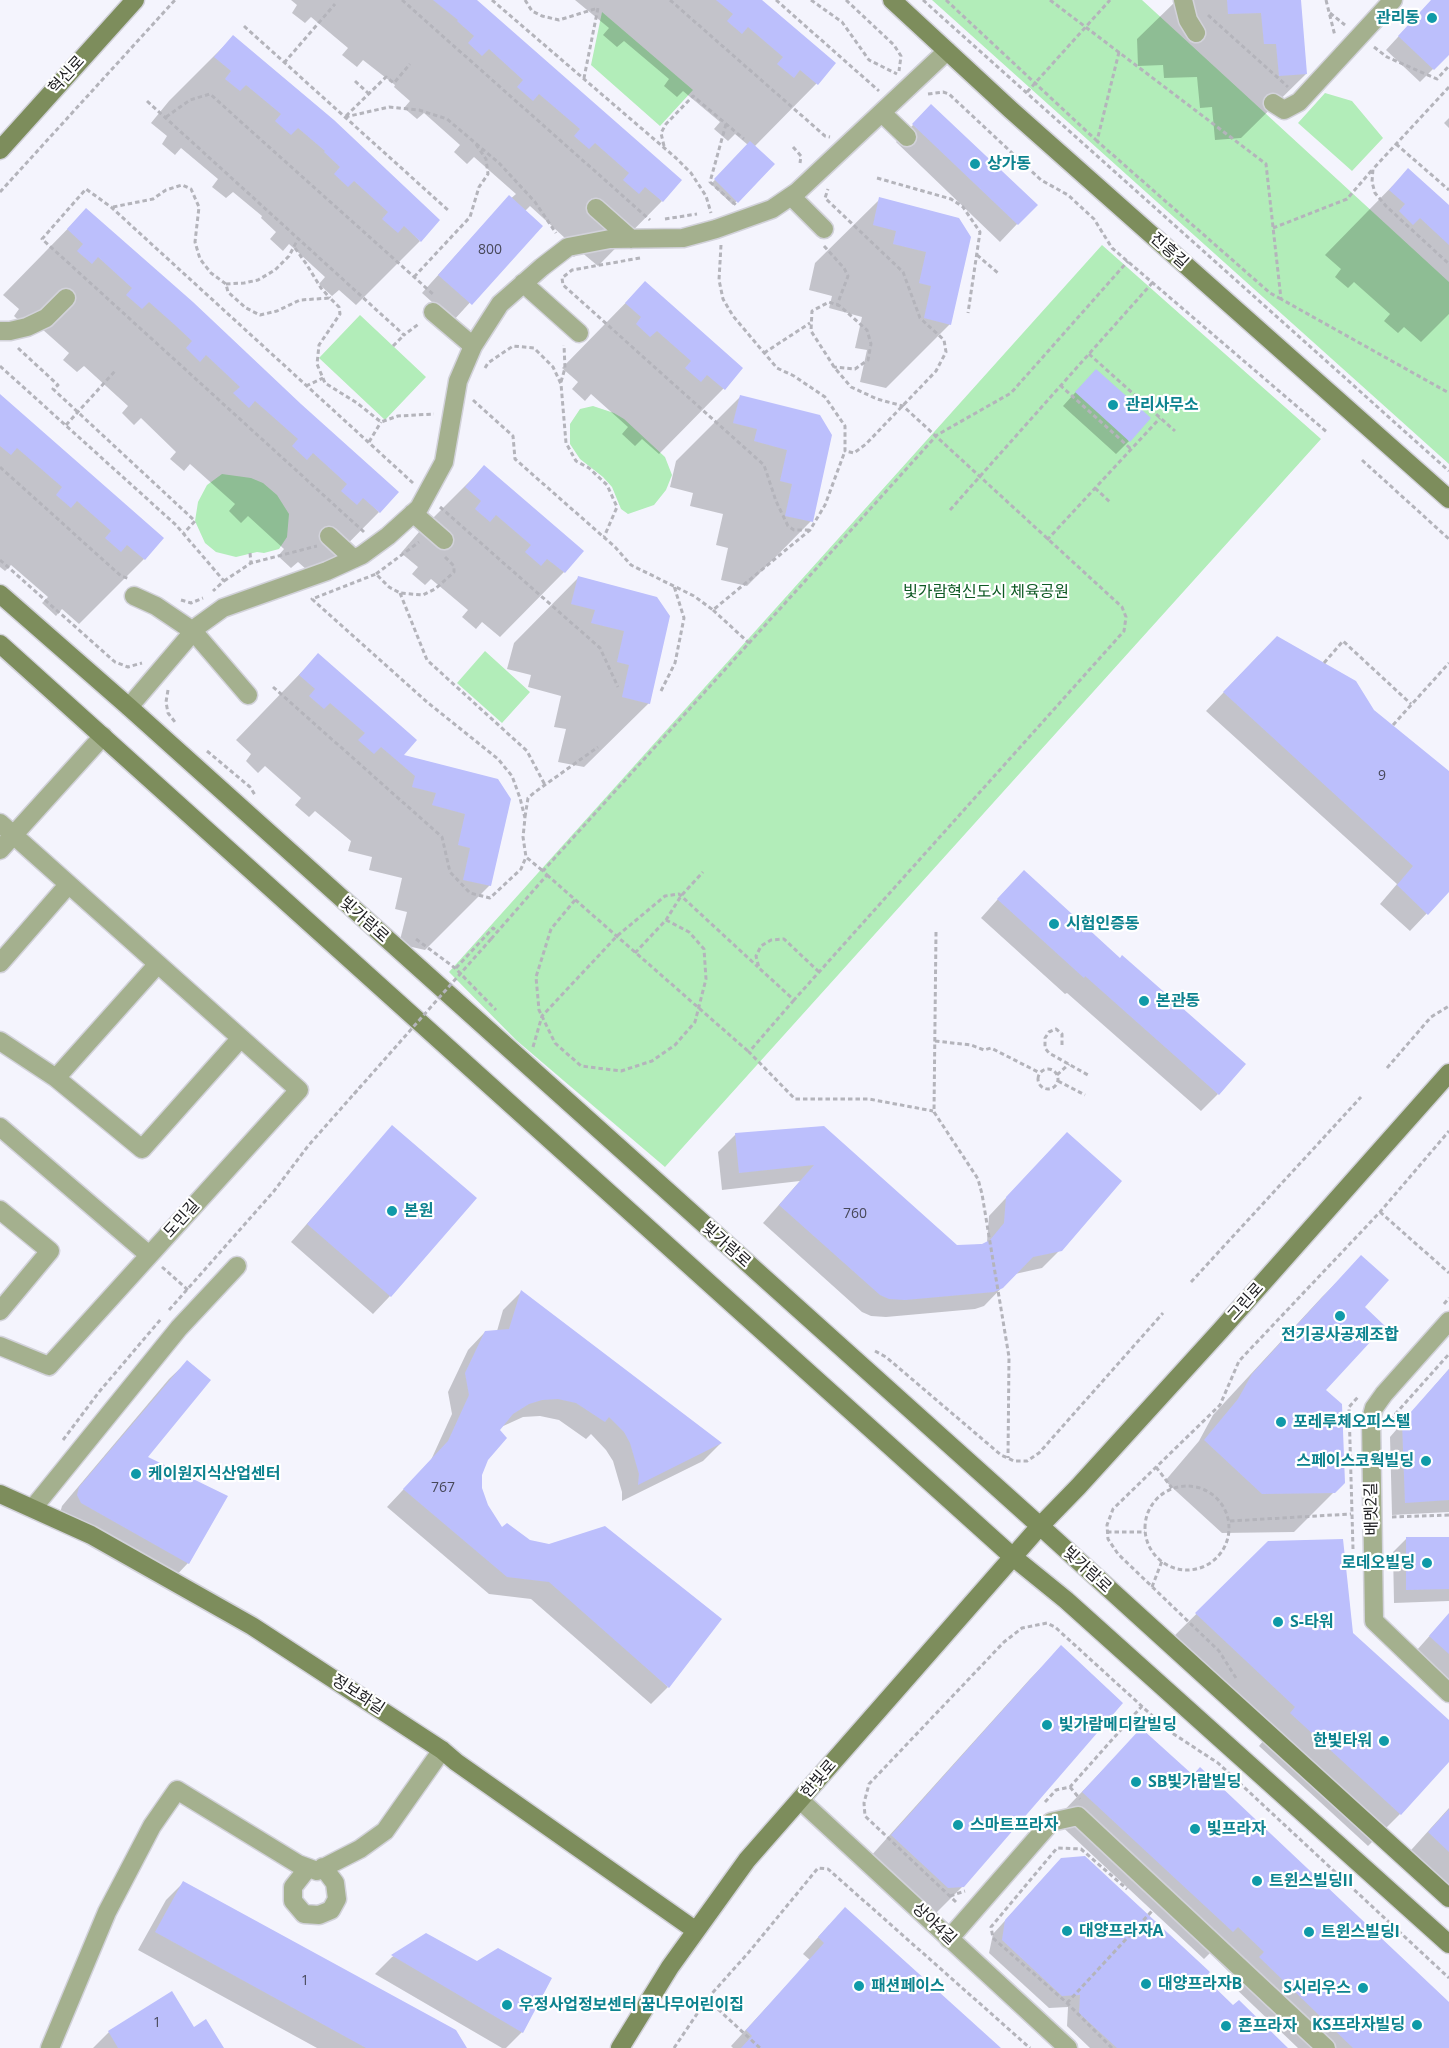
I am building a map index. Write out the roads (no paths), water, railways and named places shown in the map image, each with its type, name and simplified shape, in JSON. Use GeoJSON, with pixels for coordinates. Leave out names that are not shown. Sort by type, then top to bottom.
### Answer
{"type":"FeatureCollection","features":[{"type":"Feature","properties":{"kind":"main road","name":"혁신로"},"geometry":{"type":"LineString","coordinates":[[0,150],[135,0]]}},
{"type":"Feature","properties":{"kind":"main road","name":"진흥길"},"geometry":{"type":"LineString","coordinates":[[892,0],[1011,110],[1449,499]]}},
{"type":"Feature","properties":{"kind":"main road","name":"빛가람로"},"geometry":{"type":"LineString","coordinates":[[0,594],[129,707],[1040,1526],[1449,1898]]}},
{"type":"Feature","properties":{"kind":"main road"},"geometry":{"type":"LineString","coordinates":[[0,644],[1013,1557],[1066,1600],[1449,1944]]}},
{"type":"Feature","properties":{"kind":"main road","name":"그린로"},"geometry":{"type":"LineString","coordinates":[[1040,1526],[1220,1331],[1449,1073]]}},
{"type":"Feature","properties":{"kind":"main road","name":"정보화길"},"geometry":{"type":"LineString","coordinates":[[0,1494],[91,1535],[252,1626],[442,1750],[695,1930]]}},
{"type":"Feature","properties":{"kind":"main road","name":"한빛로"},"geometry":{"type":"LineString","coordinates":[[620,2048],[640,2013],[695,1930],[747,1860],[1040,1526]]}},
{"type":"Feature","properties":{"kind":"street"},"geometry":{"type":"LineString","coordinates":[[1183,0],[1188,20],[1196,33]]}},
{"type":"Feature","properties":{"kind":"street"},"geometry":{"type":"LineString","coordinates":[[1273,104],[1284,110],[1299,102],[1393,0]]}},
{"type":"Feature","properties":{"kind":"street"},"geometry":{"type":"LineString","coordinates":[[129,707],[193,631],[222,608],[327,571],[362,555],[388,536],[419,508],[444,462],[458,381],[473,346],[500,304],[523,283],[568,247],[610,239],[683,238],[713,220],[772,209],[791,196],[877,106],[947,51]]}},
{"type":"Feature","properties":{"kind":"street"},"geometry":{"type":"LineString","coordinates":[[877,106],[907,137]]}},
{"type":"Feature","properties":{"kind":"street"},"geometry":{"type":"LineString","coordinates":[[791,196],[824,237]]}},
{"type":"Feature","properties":{"kind":"street"},"geometry":{"type":"LineString","coordinates":[[596,208],[631,239]]}},
{"type":"Feature","properties":{"kind":"street"},"geometry":{"type":"LineString","coordinates":[[523,283],[571,337]]}},
{"type":"Feature","properties":{"kind":"street"},"geometry":{"type":"LineString","coordinates":[[5,336],[46,318],[66,298]]}},
{"type":"Feature","properties":{"kind":"street"},"geometry":{"type":"LineString","coordinates":[[431,309],[473,346]]}},
{"type":"Feature","properties":{"kind":"street"},"geometry":{"type":"LineString","coordinates":[[413,513],[442,547]]}},
{"type":"Feature","properties":{"kind":"street"},"geometry":{"type":"LineString","coordinates":[[333,540],[354,559]]}},
{"type":"Feature","properties":{"kind":"street"},"geometry":{"type":"LineString","coordinates":[[132,588],[193,631],[248,695]]}},
{"type":"Feature","properties":{"kind":"street"},"geometry":{"type":"LineString","coordinates":[[0,850],[6,829],[103,736]]}},
{"type":"Feature","properties":{"kind":"street","name":"도민길"},"geometry":{"type":"LineString","coordinates":[[0,1346],[49,1366],[299,1090],[6,829]]}},
{"type":"Feature","properties":{"kind":"street"},"geometry":{"type":"LineString","coordinates":[[0,963],[68,885]]}},
{"type":"Feature","properties":{"kind":"street"},"geometry":{"type":"LineString","coordinates":[[56,1078],[157,965]]}},
{"type":"Feature","properties":{"kind":"street"},"geometry":{"type":"LineString","coordinates":[[0,1041],[56,1078],[142,1149],[240,1038]]}},
{"type":"Feature","properties":{"kind":"street"},"geometry":{"type":"LineString","coordinates":[[0,1127],[149,1255]]}},
{"type":"Feature","properties":{"kind":"street"},"geometry":{"type":"LineString","coordinates":[[0,1210],[50,1251],[0,1311]]}},
{"type":"Feature","properties":{"kind":"street"},"geometry":{"type":"LineString","coordinates":[[33,1508],[179,1328],[237,1266]]}},
{"type":"Feature","properties":{"kind":"street","name":"배멧2길"},"geometry":{"type":"LineString","coordinates":[[1449,1321],[1374,1408],[1371,1431],[1374,1621],[1449,1693]]}},
{"type":"Feature","properties":{"kind":"street"},"geometry":{"type":"LineString","coordinates":[[50,2048],[107,1912],[152,1826],[177,1790],[298,1864],[316,1868],[360,1849],[385,1831],[442,1750]]}},
{"type":"Feature","properties":{"kind":"street","name":"상야4길"},"geometry":{"type":"LineString","coordinates":[[800,1800],[1068,2048]]}},
{"type":"Feature","properties":{"kind":"street"},"geometry":{"type":"LineString","coordinates":[[949,1939],[1051,1822],[1078,1816],[1326,2048]]}},
{"type":"Feature","properties":{"kind":"place","name":"관리동"},"geometry":{"type":"Point","coordinates":[1432,18]}},
{"type":"Feature","properties":{"kind":"place","name":"상가동"},"geometry":{"type":"Point","coordinates":[975,164]}},
{"type":"Feature","properties":{"kind":"place","name":"관리사무소"},"geometry":{"type":"Point","coordinates":[1113,405]}},
{"type":"Feature","properties":{"kind":"place","name":"시험인증동"},"geometry":{"type":"Point","coordinates":[1054,924]}},
{"type":"Feature","properties":{"kind":"place","name":"본관동"},"geometry":{"type":"Point","coordinates":[1144,1001]}},
{"type":"Feature","properties":{"kind":"place","name":"본원"},"geometry":{"type":"Point","coordinates":[392,1211]}},
{"type":"Feature","properties":{"kind":"place","name":"전기공사공제조합"},"geometry":{"type":"Point","coordinates":[1340,1316]}},
{"type":"Feature","properties":{"kind":"place","name":"포레루체오피스텔"},"geometry":{"type":"Point","coordinates":[1281,1422]}},
{"type":"Feature","properties":{"kind":"place","name":"스페이스코웍빌딩"},"geometry":{"type":"Point","coordinates":[1426,1461]}},
{"type":"Feature","properties":{"kind":"place","name":"케이원지식산업센터"},"geometry":{"type":"Point","coordinates":[136,1474]}},
{"type":"Feature","properties":{"kind":"place","name":"로데오빌딩"},"geometry":{"type":"Point","coordinates":[1427,1563]}},
{"type":"Feature","properties":{"kind":"place","name":"S-타워"},"geometry":{"type":"Point","coordinates":[1278,1622]}},
{"type":"Feature","properties":{"kind":"place","name":"빛가람메디칼빌딩"},"geometry":{"type":"Point","coordinates":[1047,1725]}},
{"type":"Feature","properties":{"kind":"place","name":"한빛타워"},"geometry":{"type":"Point","coordinates":[1384,1741]}},
{"type":"Feature","properties":{"kind":"place","name":"SB빛가람빌딩"},"geometry":{"type":"Point","coordinates":[1136,1782]}},
{"type":"Feature","properties":{"kind":"place","name":"스마트프라자"},"geometry":{"type":"Point","coordinates":[958,1825]}},
{"type":"Feature","properties":{"kind":"place","name":"빛프라자"},"geometry":{"type":"Point","coordinates":[1195,1829]}},
{"type":"Feature","properties":{"kind":"place","name":"트윈스빌딩II"},"geometry":{"type":"Point","coordinates":[1257,1881]}},
{"type":"Feature","properties":{"kind":"place","name":"대양프라자A"},"geometry":{"type":"Point","coordinates":[1067,1931]}},
{"type":"Feature","properties":{"kind":"place","name":"트윈스빌딩I"},"geometry":{"type":"Point","coordinates":[1309,1932]}},
{"type":"Feature","properties":{"kind":"place","name":"대양프라자B"},"geometry":{"type":"Point","coordinates":[1146,1984]}},
{"type":"Feature","properties":{"kind":"place","name":"패션페이스"},"geometry":{"type":"Point","coordinates":[859,1986]}},
{"type":"Feature","properties":{"kind":"place","name":"S시리우스"},"geometry":{"type":"Point","coordinates":[1363,1988]}},
{"type":"Feature","properties":{"kind":"place","name":"우정사업정보센터 꿈나무어린이집"},"geometry":{"type":"Point","coordinates":[507,2005]}},
{"type":"Feature","properties":{"kind":"place","name":"KS프라자빌딩"},"geometry":{"type":"Point","coordinates":[1417,2025]}},
{"type":"Feature","properties":{"kind":"place","name":"죤프라자"},"geometry":{"type":"Point","coordinates":[1226,2026]}},
{"type":"Feature","properties":{"kind":"park label","name":"빛가람혁신도시 체육공원"},"geometry":{"type":"Point","coordinates":[986,592]}}]}
